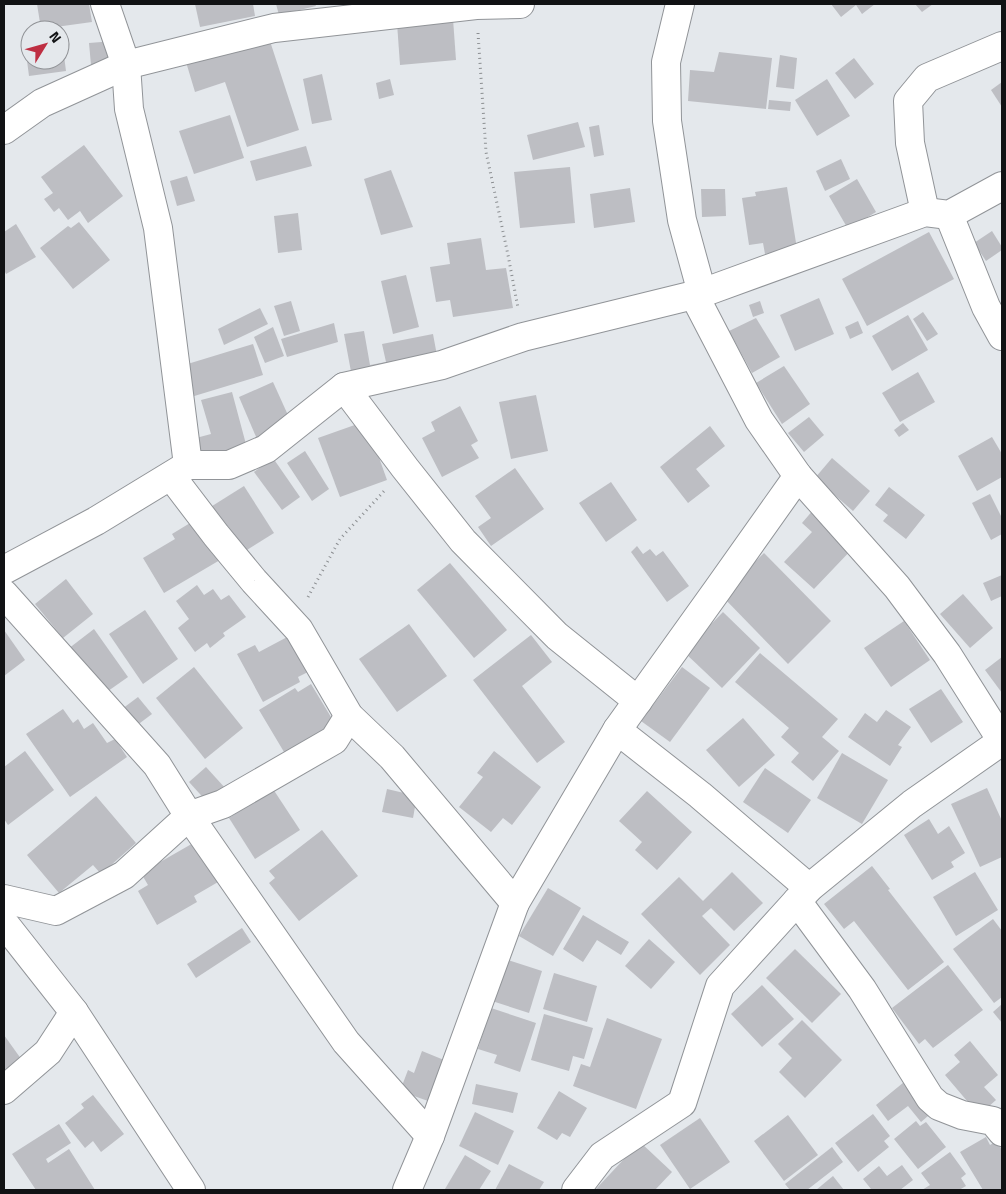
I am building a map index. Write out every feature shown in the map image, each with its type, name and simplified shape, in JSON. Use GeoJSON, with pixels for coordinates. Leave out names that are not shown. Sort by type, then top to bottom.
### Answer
{"type":"FeatureCollection","features":[{"type":"Feature","properties":{"kind":"street"},"geometry":{"type":"LineString","coordinates":[[105,4],[126,65],[129,109],[158,228],[179,470],[216,535],[254,581],[299,630],[349,716],[392,757],[515,903]]}},
{"type":"Feature","properties":{"kind":"street"},"geometry":{"type":"LineString","coordinates":[[4,130],[42,103],[126,65],[274,28],[476,5],[520,4]]}},
{"type":"Feature","properties":{"kind":"street"},"geometry":{"type":"LineString","coordinates":[[576,1190],[602,1156],[682,1103],[720,986],[803,894],[912,804],[1002,741],[947,654],[902,594],[798,476],[759,420],[698,294],[682,220],[667,121],[666,62],[680,4]]}},
{"type":"Feature","properties":{"kind":"street"},"geometry":{"type":"LineString","coordinates":[[1002,46],[927,78],[908,101],[910,143],[937,213],[1002,336]]}},
{"type":"Feature","properties":{"kind":"street"},"geometry":{"type":"LineString","coordinates":[[4,570],[96,521],[179,470],[229,466],[266,449],[344,387],[442,365],[523,337],[698,294],[937,213],[1002,186]]}},
{"type":"Feature","properties":{"kind":"street"},"geometry":{"type":"LineString","coordinates":[[344,387],[463,541],[557,636],[638,701]]}},
{"type":"Feature","properties":{"kind":"street"},"geometry":{"type":"LineString","coordinates":[[407,1190],[430,1136],[515,903],[617,730],[798,476]]}},
{"type":"Feature","properties":{"kind":"street"},"geometry":{"type":"LineString","coordinates":[[4,594],[158,765],[189,816],[346,1042],[430,1136]]}},
{"type":"Feature","properties":{"kind":"street"},"geometry":{"type":"LineString","coordinates":[[4,899],[56,911],[124,875],[189,816],[223,804],[334,740],[349,716]]}},
{"type":"Feature","properties":{"kind":"street"},"geometry":{"type":"LineString","coordinates":[[617,730],[700,795],[803,894],[930,1098],[939,1106],[962,1115],[993,1121],[1002,1132]]}},
{"type":"Feature","properties":{"kind":"street"},"geometry":{"type":"LineString","coordinates":[[4,923],[74,1012],[191,1190]]}},
{"type":"Feature","properties":{"kind":"street"},"geometry":{"type":"LineString","coordinates":[[4,1090],[48,1052],[74,1012]]}},
{"type":"Feature","properties":{"kind":"path"},"geometry":{"type":"LineString","coordinates":[[476,5],[486,152],[508,254],[523,337]]}},
{"type":"Feature","properties":{"kind":"path"},"geometry":{"type":"LineString","coordinates":[[299,630],[303,609],[312,588],[340,539],[405,468]]}},
{"type":"Feature","properties":{"kind":"building"},"geometry":{"type":"Polygon","coordinates":[[[37,4],[89,4],[92,22],[70,25],[70,20],[40,20],[37,4]]]}},
{"type":"Feature","properties":{"kind":"building"},"geometry":{"type":"Polygon","coordinates":[[[195,4],[253,4],[255,16],[200,27],[195,4]]]}},
{"type":"Feature","properties":{"kind":"building"},"geometry":{"type":"Polygon","coordinates":[[[276,4],[315,4],[316,6],[279,15],[276,4]]]}},
{"type":"Feature","properties":{"kind":"building"},"geometry":{"type":"Polygon","coordinates":[[[831,4],[875,4],[862,14],[856,5],[841,17],[831,4]]]}},
{"type":"Feature","properties":{"kind":"building"},"geometry":{"type":"Polygon","coordinates":[[[915,4],[933,4],[922,12],[915,4]]]}},
{"type":"Feature","properties":{"kind":"building"},"geometry":{"type":"Polygon","coordinates":[[[453,19],[456,60],[400,65],[397,23],[453,19]]]}},
{"type":"Feature","properties":{"kind":"building"},"geometry":{"type":"Polygon","coordinates":[[[268,35],[299,130],[247,147],[225,82],[195,92],[186,62],[268,35]]]}},
{"type":"Feature","properties":{"kind":"building"},"geometry":{"type":"Polygon","coordinates":[[[114,41],[116,62],[91,65],[89,43],[114,41]]]}},
{"type":"Feature","properties":{"kind":"building"},"geometry":{"type":"Polygon","coordinates":[[[719,52],[772,58],[766,109],[688,101],[690,70],[714,72],[719,52]]]}},
{"type":"Feature","properties":{"kind":"building"},"geometry":{"type":"Polygon","coordinates":[[[780,55],[797,58],[794,89],[776,87],[780,55]]]}},
{"type":"Feature","properties":{"kind":"building"},"geometry":{"type":"Polygon","coordinates":[[[854,58],[874,84],[855,99],[835,73],[854,58]]]}},
{"type":"Feature","properties":{"kind":"building"},"geometry":{"type":"Polygon","coordinates":[[[28,70],[66,70],[66,71],[29,76],[28,70]]]}},
{"type":"Feature","properties":{"kind":"building"},"geometry":{"type":"Polygon","coordinates":[[[322,74],[332,120],[312,124],[303,79],[322,74]]]}},
{"type":"Feature","properties":{"kind":"building"},"geometry":{"type":"Polygon","coordinates":[[[390,79],[394,95],[379,99],[376,83],[390,79]]]}},
{"type":"Feature","properties":{"kind":"building"},"geometry":{"type":"Polygon","coordinates":[[[827,79],[850,116],[817,136],[795,100],[827,79]]]}},
{"type":"Feature","properties":{"kind":"building"},"geometry":{"type":"Polygon","coordinates":[[[1002,82],[1002,107],[991,90],[1002,82]]]}},
{"type":"Feature","properties":{"kind":"building"},"geometry":{"type":"Polygon","coordinates":[[[769,100],[791,102],[790,111],[768,109],[769,100]]]}},
{"type":"Feature","properties":{"kind":"building"},"geometry":{"type":"Polygon","coordinates":[[[230,115],[244,158],[194,174],[179,131],[230,115]]]}},
{"type":"Feature","properties":{"kind":"building"},"geometry":{"type":"Polygon","coordinates":[[[578,122],[585,147],[533,160],[527,135],[578,122]]]}},
{"type":"Feature","properties":{"kind":"building"},"geometry":{"type":"Polygon","coordinates":[[[599,125],[604,155],[594,157],[589,127],[599,125]]]}},
{"type":"Feature","properties":{"kind":"building"},"geometry":{"type":"Polygon","coordinates":[[[84,145],[123,196],[88,223],[80,211],[68,220],[59,208],[54,212],[44,199],[53,193],[41,177],[84,145]]]}},
{"type":"Feature","properties":{"kind":"building"},"geometry":{"type":"Polygon","coordinates":[[[306,146],[312,166],[256,181],[250,161],[306,146]]]}},
{"type":"Feature","properties":{"kind":"building"},"geometry":{"type":"Polygon","coordinates":[[[841,159],[850,179],[825,191],[816,171],[841,159]]]}},
{"type":"Feature","properties":{"kind":"building"},"geometry":{"type":"Polygon","coordinates":[[[570,167],[575,223],[520,228],[514,172],[570,167]]]}},
{"type":"Feature","properties":{"kind":"building"},"geometry":{"type":"Polygon","coordinates":[[[391,170],[413,227],[381,235],[364,179],[391,170]]]}},
{"type":"Feature","properties":{"kind":"building"},"geometry":{"type":"Polygon","coordinates":[[[187,176],[195,201],[177,206],[170,181],[187,176]]]}},
{"type":"Feature","properties":{"kind":"building"},"geometry":{"type":"Polygon","coordinates":[[[857,179],[876,212],[848,229],[829,196],[857,179]]]}},
{"type":"Feature","properties":{"kind":"building"},"geometry":{"type":"Polygon","coordinates":[[[787,187],[797,249],[765,254],[763,243],[749,245],[742,198],[756,196],[755,192],[787,187]]]}},
{"type":"Feature","properties":{"kind":"building"},"geometry":{"type":"Polygon","coordinates":[[[630,188],[635,222],[594,228],[590,194],[630,188]]]}},
{"type":"Feature","properties":{"kind":"building"},"geometry":{"type":"Polygon","coordinates":[[[701,189],[725,189],[726,216],[702,217],[701,189]]]}},
{"type":"Feature","properties":{"kind":"building"},"geometry":{"type":"Polygon","coordinates":[[[298,213],[302,250],[278,253],[274,216],[298,213]]]}},
{"type":"Feature","properties":{"kind":"building"},"geometry":{"type":"Polygon","coordinates":[[[79,222],[110,260],[73,289],[40,248],[68,226],[71,228],[79,222]]]}},
{"type":"Feature","properties":{"kind":"building"},"geometry":{"type":"Polygon","coordinates":[[[16,224],[36,257],[6,274],[4,270],[4,232],[16,224]]]}},
{"type":"Feature","properties":{"kind":"building"},"geometry":{"type":"Polygon","coordinates":[[[992,231],[1002,250],[986,261],[974,243],[992,231]]]}},
{"type":"Feature","properties":{"kind":"building"},"geometry":{"type":"Polygon","coordinates":[[[929,232],[954,279],[867,326],[842,279],[929,232]]]}},
{"type":"Feature","properties":{"kind":"building"},"geometry":{"type":"Polygon","coordinates":[[[481,238],[486,270],[506,268],[513,308],[453,317],[450,300],[436,302],[430,267],[450,264],[447,243],[481,238]]]}},
{"type":"Feature","properties":{"kind":"building"},"geometry":{"type":"Polygon","coordinates":[[[406,275],[419,327],[393,334],[381,281],[406,275]]]}},
{"type":"Feature","properties":{"kind":"building"},"geometry":{"type":"Polygon","coordinates":[[[819,298],[834,334],[795,351],[780,315],[819,298]]]}},
{"type":"Feature","properties":{"kind":"building"},"geometry":{"type":"Polygon","coordinates":[[[291,301],[300,331],[284,336],[274,306],[291,301]]]}},
{"type":"Feature","properties":{"kind":"building"},"geometry":{"type":"Polygon","coordinates":[[[760,301],[764,313],[753,317],[749,305],[760,301]]]}},
{"type":"Feature","properties":{"kind":"building"},"geometry":{"type":"Polygon","coordinates":[[[260,308],[268,324],[224,345],[218,329],[260,308]]]}},
{"type":"Feature","properties":{"kind":"building"},"geometry":{"type":"Polygon","coordinates":[[[923,312],[938,334],[927,341],[913,319],[923,312]]]}},
{"type":"Feature","properties":{"kind":"building"},"geometry":{"type":"Polygon","coordinates":[[[908,315],[928,350],[892,371],[872,336],[908,315]]]}},
{"type":"Feature","properties":{"kind":"building"},"geometry":{"type":"Polygon","coordinates":[[[756,318],[780,357],[752,373],[729,331],[756,318]]]}},
{"type":"Feature","properties":{"kind":"building"},"geometry":{"type":"Polygon","coordinates":[[[858,321],[863,333],[850,339],[845,327],[858,321]]]}},
{"type":"Feature","properties":{"kind":"building"},"geometry":{"type":"Polygon","coordinates":[[[334,323],[338,342],[287,357],[281,339],[334,323]]]}},
{"type":"Feature","properties":{"kind":"building"},"geometry":{"type":"Polygon","coordinates":[[[273,327],[284,356],[265,363],[254,337],[273,327]]]}},
{"type":"Feature","properties":{"kind":"building"},"geometry":{"type":"Polygon","coordinates":[[[364,331],[370,365],[386,362],[382,344],[433,334],[438,361],[352,377],[344,334],[364,331]]]}},
{"type":"Feature","properties":{"kind":"building"},"geometry":{"type":"Polygon","coordinates":[[[253,344],[263,375],[191,397],[181,366],[253,344]]]}},
{"type":"Feature","properties":{"kind":"building"},"geometry":{"type":"Polygon","coordinates":[[[784,366],[810,404],[782,424],[756,383],[784,366]]]}},
{"type":"Feature","properties":{"kind":"building"},"geometry":{"type":"Polygon","coordinates":[[[918,372],[935,402],[900,422],[882,393],[918,372]]]}},
{"type":"Feature","properties":{"kind":"building"},"geometry":{"type":"Polygon","coordinates":[[[273,382],[292,424],[257,439],[239,397],[273,382]]]}},
{"type":"Feature","properties":{"kind":"building"},"geometry":{"type":"Polygon","coordinates":[[[232,392],[247,448],[202,460],[196,438],[211,434],[201,400],[232,392]]]}},
{"type":"Feature","properties":{"kind":"building"},"geometry":{"type":"Polygon","coordinates":[[[536,395],[548,451],[511,459],[499,402],[536,395]]]}},
{"type":"Feature","properties":{"kind":"building"},"geometry":{"type":"Polygon","coordinates":[[[460,406],[478,441],[471,445],[479,458],[442,477],[422,438],[435,431],[431,422],[460,406]]]}},
{"type":"Feature","properties":{"kind":"building"},"geometry":{"type":"Polygon","coordinates":[[[809,417],[824,435],[804,452],[788,433],[809,417]]]}},
{"type":"Feature","properties":{"kind":"building"},"geometry":{"type":"Polygon","coordinates":[[[366,421],[387,480],[340,497],[318,438],[366,421]]]}},
{"type":"Feature","properties":{"kind":"building"},"geometry":{"type":"Polygon","coordinates":[[[903,423],[909,430],[899,437],[894,430],[903,423]]]}},
{"type":"Feature","properties":{"kind":"building"},"geometry":{"type":"Polygon","coordinates":[[[710,426],[725,446],[696,469],[710,486],[688,503],[660,467],[710,426]]]}},
{"type":"Feature","properties":{"kind":"building"},"geometry":{"type":"Polygon","coordinates":[[[992,437],[1002,454],[1002,477],[977,491],[958,456],[992,437]]]}},
{"type":"Feature","properties":{"kind":"building"},"geometry":{"type":"Polygon","coordinates":[[[305,451],[329,489],[312,501],[287,463],[305,451]]]}},
{"type":"Feature","properties":{"kind":"building"},"geometry":{"type":"Polygon","coordinates":[[[273,458],[300,497],[282,510],[254,472],[273,458]]]}},
{"type":"Feature","properties":{"kind":"building"},"geometry":{"type":"Polygon","coordinates":[[[832,458],[870,491],[853,511],[815,478],[832,458]]]}},
{"type":"Feature","properties":{"kind":"building"},"geometry":{"type":"Polygon","coordinates":[[[515,468],[544,509],[491,546],[478,527],[491,518],[475,496],[515,468]]]}},
{"type":"Feature","properties":{"kind":"building"},"geometry":{"type":"Polygon","coordinates":[[[611,482],[637,520],[606,542],[579,503],[611,482]]]}},
{"type":"Feature","properties":{"kind":"building"},"geometry":{"type":"Polygon","coordinates":[[[244,486],[274,533],[239,555],[209,508],[244,486]]]}},
{"type":"Feature","properties":{"kind":"building"},"geometry":{"type":"Polygon","coordinates":[[[889,487],[925,515],[906,539],[883,521],[888,515],[875,505],[889,487]]]}},
{"type":"Feature","properties":{"kind":"building"},"geometry":{"type":"Polygon","coordinates":[[[990,494],[1002,518],[1002,534],[991,540],[972,503],[990,494]]]}},
{"type":"Feature","properties":{"kind":"building"},"geometry":{"type":"Polygon","coordinates":[[[814,509],[854,547],[814,589],[784,562],[812,532],[802,523],[814,509]]]}},
{"type":"Feature","properties":{"kind":"building"},"geometry":{"type":"Polygon","coordinates":[[[195,520],[220,560],[164,593],[143,558],[175,539],[172,534],[195,520]]]}},
{"type":"Feature","properties":{"kind":"building"},"geometry":{"type":"Polygon","coordinates":[[[637,546],[643,554],[650,549],[656,556],[663,551],[689,586],[667,602],[631,552],[637,546]]]}},
{"type":"Feature","properties":{"kind":"building"},"geometry":{"type":"Polygon","coordinates":[[[764,553],[831,621],[788,664],[721,595],[764,553]]]}},
{"type":"Feature","properties":{"kind":"building"},"geometry":{"type":"Polygon","coordinates":[[[450,563],[507,630],[474,658],[417,590],[450,563]]]}},
{"type":"Feature","properties":{"kind":"building"},"geometry":{"type":"Polygon","coordinates":[[[1002,575],[1002,596],[991,601],[983,583],[1002,575]]]}},
{"type":"Feature","properties":{"kind":"building"},"geometry":{"type":"Polygon","coordinates":[[[66,579],[93,614],[63,638],[35,604],[66,579]]]}},
{"type":"Feature","properties":{"kind":"building"},"geometry":{"type":"Polygon","coordinates":[[[197,585],[204,595],[213,589],[221,600],[229,595],[246,617],[223,633],[225,636],[210,648],[207,643],[195,652],[178,628],[189,619],[176,601],[197,585]]]}},
{"type":"Feature","properties":{"kind":"building"},"geometry":{"type":"Polygon","coordinates":[[[963,594],[993,628],[970,648],[940,614],[963,594]]]}},
{"type":"Feature","properties":{"kind":"building"},"geometry":{"type":"Polygon","coordinates":[[[145,610],[178,659],[143,684],[109,634],[145,610]]]}},
{"type":"Feature","properties":{"kind":"building"},"geometry":{"type":"Polygon","coordinates":[[[723,612],[760,648],[722,688],[684,652],[723,612]]]}},
{"type":"Feature","properties":{"kind":"building"},"geometry":{"type":"Polygon","coordinates":[[[904,621],[930,660],[891,687],[864,648],[904,621]]]}},
{"type":"Feature","properties":{"kind":"building"},"geometry":{"type":"Polygon","coordinates":[[[409,624],[447,676],[397,712],[359,659],[409,624]]]}},
{"type":"Feature","properties":{"kind":"building"},"geometry":{"type":"Polygon","coordinates":[[[94,629],[128,677],[101,696],[68,649],[94,629]]]}},
{"type":"Feature","properties":{"kind":"building"},"geometry":{"type":"Polygon","coordinates":[[[4,630],[25,660],[4,676],[4,630]]]}},
{"type":"Feature","properties":{"kind":"building"},"geometry":{"type":"Polygon","coordinates":[[[291,635],[310,671],[298,677],[300,682],[263,702],[237,654],[255,645],[259,652],[291,635]]]}},
{"type":"Feature","properties":{"kind":"building"},"geometry":{"type":"Polygon","coordinates":[[[531,635],[552,662],[522,686],[565,742],[537,763],[473,680],[531,635]]]}},
{"type":"Feature","properties":{"kind":"building"},"geometry":{"type":"Polygon","coordinates":[[[760,653],[838,719],[822,737],[839,751],[813,781],[791,762],[799,753],[781,737],[789,728],[735,682],[760,653]]]}},
{"type":"Feature","properties":{"kind":"building"},"geometry":{"type":"Polygon","coordinates":[[[1002,657],[1002,693],[985,670],[1002,657]]]}},
{"type":"Feature","properties":{"kind":"building"},"geometry":{"type":"Polygon","coordinates":[[[194,667],[243,728],[205,759],[156,698],[194,667]]]}},
{"type":"Feature","properties":{"kind":"building"},"geometry":{"type":"Polygon","coordinates":[[[682,667],[710,688],[670,742],[641,721],[682,667]]]}},
{"type":"Feature","properties":{"kind":"building"},"geometry":{"type":"Polygon","coordinates":[[[311,684],[337,727],[287,757],[259,710],[295,688],[298,692],[311,684]]]}},
{"type":"Feature","properties":{"kind":"building"},"geometry":{"type":"Polygon","coordinates":[[[941,689],[963,722],[931,743],[909,709],[941,689]]]}},
{"type":"Feature","properties":{"kind":"building"},"geometry":{"type":"Polygon","coordinates":[[[138,697],[152,714],[136,726],[122,709],[138,697]]]}},
{"type":"Feature","properties":{"kind":"building"},"geometry":{"type":"Polygon","coordinates":[[[63,709],[73,723],[78,719],[84,729],[93,723],[107,743],[115,739],[127,757],[70,797],[26,734],[63,709]]]}},
{"type":"Feature","properties":{"kind":"building"},"geometry":{"type":"Polygon","coordinates":[[[886,710],[911,727],[898,745],[902,747],[890,766],[848,737],[865,713],[877,722],[886,710]]]}},
{"type":"Feature","properties":{"kind":"building"},"geometry":{"type":"Polygon","coordinates":[[[743,718],[775,755],[739,787],[706,750],[743,718]]]}},
{"type":"Feature","properties":{"kind":"building"},"geometry":{"type":"Polygon","coordinates":[[[25,751],[54,790],[8,825],[4,819],[4,767],[25,751]]]}},
{"type":"Feature","properties":{"kind":"building"},"geometry":{"type":"Polygon","coordinates":[[[494,751],[541,787],[512,825],[503,818],[491,832],[459,807],[483,777],[477,773],[494,751]]]}},
{"type":"Feature","properties":{"kind":"building"},"geometry":{"type":"Polygon","coordinates":[[[842,753],[888,780],[862,824],[817,798],[842,753]]]}},
{"type":"Feature","properties":{"kind":"building"},"geometry":{"type":"Polygon","coordinates":[[[206,767],[226,789],[209,804],[189,782],[206,767]]]}},
{"type":"Feature","properties":{"kind":"building"},"geometry":{"type":"Polygon","coordinates":[[[765,768],[811,800],[788,833],[743,802],[765,768]]]}},
{"type":"Feature","properties":{"kind":"building"},"geometry":{"type":"Polygon","coordinates":[[[987,788],[1002,821],[1002,857],[980,867],[951,804],[987,788]]]}},
{"type":"Feature","properties":{"kind":"building"},"geometry":{"type":"Polygon","coordinates":[[[273,789],[300,830],[255,859],[229,818],[273,789]]]}},
{"type":"Feature","properties":{"kind":"building"},"geometry":{"type":"Polygon","coordinates":[[[387,789],[417,796],[413,818],[382,812],[387,789]]]}},
{"type":"Feature","properties":{"kind":"building"},"geometry":{"type":"Polygon","coordinates":[[[647,791],[692,832],[657,870],[635,850],[642,842],[619,821],[647,791]]]}},
{"type":"Feature","properties":{"kind":"building"},"geometry":{"type":"Polygon","coordinates":[[[96,796],[136,843],[101,874],[93,865],[59,893],[27,855],[96,796]]]}},
{"type":"Feature","properties":{"kind":"building"},"geometry":{"type":"Polygon","coordinates":[[[929,819],[938,834],[949,826],[965,853],[951,862],[954,867],[932,880],[904,835],[929,819]]]}},
{"type":"Feature","properties":{"kind":"building"},"geometry":{"type":"Polygon","coordinates":[[[322,830],[358,876],[299,921],[269,883],[275,878],[269,871],[322,830]]]}},
{"type":"Feature","properties":{"kind":"building"},"geometry":{"type":"Polygon","coordinates":[[[202,838],[225,878],[194,896],[197,902],[157,925],[138,891],[148,885],[141,873],[202,838]]]}},
{"type":"Feature","properties":{"kind":"building"},"geometry":{"type":"Polygon","coordinates":[[[872,866],[890,889],[888,890],[944,962],[908,990],[854,921],[844,929],[824,904],[872,866]]]}},
{"type":"Feature","properties":{"kind":"building"},"geometry":{"type":"Polygon","coordinates":[[[732,872],[763,903],[734,931],[711,908],[702,916],[730,945],[700,975],[641,914],[679,877],[703,901],[732,872]]]}},
{"type":"Feature","properties":{"kind":"building"},"geometry":{"type":"Polygon","coordinates":[[[975,872],[998,910],[956,936],[933,897],[975,872]]]}},
{"type":"Feature","properties":{"kind":"building"},"geometry":{"type":"Polygon","coordinates":[[[548,888],[581,908],[553,956],[519,936],[548,888]]]}},
{"type":"Feature","properties":{"kind":"building"},"geometry":{"type":"Polygon","coordinates":[[[583,915],[629,942],[621,955],[597,940],[583,962],[563,949],[583,915]]]}},
{"type":"Feature","properties":{"kind":"building"},"geometry":{"type":"Polygon","coordinates":[[[993,919],[1002,931],[1002,997],[994,1003],[953,949],[993,919]]]}},
{"type":"Feature","properties":{"kind":"building"},"geometry":{"type":"Polygon","coordinates":[[[242,928],[251,942],[196,978],[187,964],[242,928]]]}},
{"type":"Feature","properties":{"kind":"building"},"geometry":{"type":"Polygon","coordinates":[[[649,939],[675,962],[651,989],[625,966],[649,939]]]}},
{"type":"Feature","properties":{"kind":"building"},"geometry":{"type":"Polygon","coordinates":[[[795,949],[841,994],[812,1023],[766,978],[795,949]]]}},
{"type":"Feature","properties":{"kind":"building"},"geometry":{"type":"Polygon","coordinates":[[[505,959],[542,971],[529,1013],[492,1001],[505,959]]]}},
{"type":"Feature","properties":{"kind":"building"},"geometry":{"type":"Polygon","coordinates":[[[948,965],[983,1010],[933,1048],[925,1039],[919,1044],[892,1008],[948,965]]]}},
{"type":"Feature","properties":{"kind":"building"},"geometry":{"type":"Polygon","coordinates":[[[554,973],[597,986],[587,1022],[543,1009],[554,973]]]}},
{"type":"Feature","properties":{"kind":"building"},"geometry":{"type":"Polygon","coordinates":[[[762,985],[794,1019],[762,1047],[731,1014],[762,985]]]}},
{"type":"Feature","properties":{"kind":"building"},"geometry":{"type":"Polygon","coordinates":[[[1002,1004],[1002,1023],[993,1012],[1002,1004]]]}},
{"type":"Feature","properties":{"kind":"building"},"geometry":{"type":"Polygon","coordinates":[[[491,1008],[536,1023],[520,1072],[494,1063],[497,1055],[478,1049],[491,1008]]]}},
{"type":"Feature","properties":{"kind":"building"},"geometry":{"type":"Polygon","coordinates":[[[544,1014],[593,1028],[584,1059],[573,1056],[569,1071],[531,1060],[544,1014]]]}},
{"type":"Feature","properties":{"kind":"building"},"geometry":{"type":"Polygon","coordinates":[[[607,1018],[662,1039],[636,1109],[573,1086],[581,1064],[590,1067],[607,1018]]]}},
{"type":"Feature","properties":{"kind":"building"},"geometry":{"type":"Polygon","coordinates":[[[802,1020],[842,1060],[805,1098],[779,1072],[792,1058],[778,1044],[802,1020]]]}},
{"type":"Feature","properties":{"kind":"building"},"geometry":{"type":"Polygon","coordinates":[[[4,1035],[24,1063],[4,1078],[4,1035]]]}},
{"type":"Feature","properties":{"kind":"building"},"geometry":{"type":"Polygon","coordinates":[[[970,1041],[998,1075],[984,1087],[996,1100],[979,1115],[945,1075],[960,1062],[954,1055],[970,1041]]]}},
{"type":"Feature","properties":{"kind":"building"},"geometry":{"type":"Polygon","coordinates":[[[422,1051],[444,1060],[428,1101],[400,1091],[408,1070],[414,1073],[422,1051]]]}},
{"type":"Feature","properties":{"kind":"building"},"geometry":{"type":"Polygon","coordinates":[[[909,1078],[935,1110],[921,1122],[908,1106],[888,1121],[876,1105],[909,1078]]]}},
{"type":"Feature","properties":{"kind":"building"},"geometry":{"type":"Polygon","coordinates":[[[476,1084],[518,1093],[513,1113],[472,1104],[476,1084]]]}},
{"type":"Feature","properties":{"kind":"building"},"geometry":{"type":"Polygon","coordinates":[[[559,1091],[587,1108],[570,1137],[562,1133],[557,1140],[537,1128],[559,1091]]]}},
{"type":"Feature","properties":{"kind":"building"},"geometry":{"type":"Polygon","coordinates":[[[93,1095],[124,1134],[101,1152],[93,1141],[85,1148],[65,1123],[84,1108],[81,1104],[93,1095]]]}},
{"type":"Feature","properties":{"kind":"building"},"geometry":{"type":"Polygon","coordinates":[[[475,1112],[514,1131],[498,1165],[459,1146],[475,1112]]]}},
{"type":"Feature","properties":{"kind":"building"},"geometry":{"type":"Polygon","coordinates":[[[873,1114],[890,1136],[884,1141],[889,1147],[858,1172],[835,1143],[873,1114]]]}},
{"type":"Feature","properties":{"kind":"building"},"geometry":{"type":"Polygon","coordinates":[[[788,1115],[818,1155],[784,1181],[754,1141],[788,1115]]]}},
{"type":"Feature","properties":{"kind":"building"},"geometry":{"type":"Polygon","coordinates":[[[700,1118],[730,1162],[690,1189],[660,1145],[700,1118]]]}},
{"type":"Feature","properties":{"kind":"building"},"geometry":{"type":"Polygon","coordinates":[[[916,1121],[920,1126],[926,1122],[946,1147],[918,1169],[894,1139],[916,1121]]]}},
{"type":"Feature","properties":{"kind":"building"},"geometry":{"type":"Polygon","coordinates":[[[59,1124],[71,1143],[46,1159],[48,1163],[69,1149],[95,1190],[36,1190],[12,1154],[59,1124]]]}},
{"type":"Feature","properties":{"kind":"building"},"geometry":{"type":"Polygon","coordinates":[[[986,1137],[990,1145],[997,1141],[1002,1150],[1002,1190],[983,1190],[960,1152],[986,1137]]]}},
{"type":"Feature","properties":{"kind":"building"},"geometry":{"type":"Polygon","coordinates":[[[640,1142],[672,1172],[655,1190],[595,1190],[640,1142]]]}},
{"type":"Feature","properties":{"kind":"building"},"geometry":{"type":"Polygon","coordinates":[[[832,1147],[843,1162],[807,1190],[790,1190],[785,1184],[832,1147]]]}},
{"type":"Feature","properties":{"kind":"building"},"geometry":{"type":"Polygon","coordinates":[[[950,1152],[966,1174],[961,1178],[966,1186],[959,1190],[922,1190],[930,1185],[921,1173],[950,1152]]]}},
{"type":"Feature","properties":{"kind":"building"},"geometry":{"type":"Polygon","coordinates":[[[465,1155],[491,1171],[479,1190],[446,1190],[445,1189],[465,1155]]]}},
{"type":"Feature","properties":{"kind":"building"},"geometry":{"type":"Polygon","coordinates":[[[509,1164],[544,1182],[539,1190],[495,1190],[509,1164]]]}},
{"type":"Feature","properties":{"kind":"building"},"geometry":{"type":"Polygon","coordinates":[[[902,1165],[913,1180],[900,1190],[869,1190],[871,1189],[863,1179],[879,1166],[887,1176],[902,1165]]]}},
{"type":"Feature","properties":{"kind":"building"},"geometry":{"type":"Polygon","coordinates":[[[833,1176],[844,1190],[816,1190],[833,1176]]]}}]}
